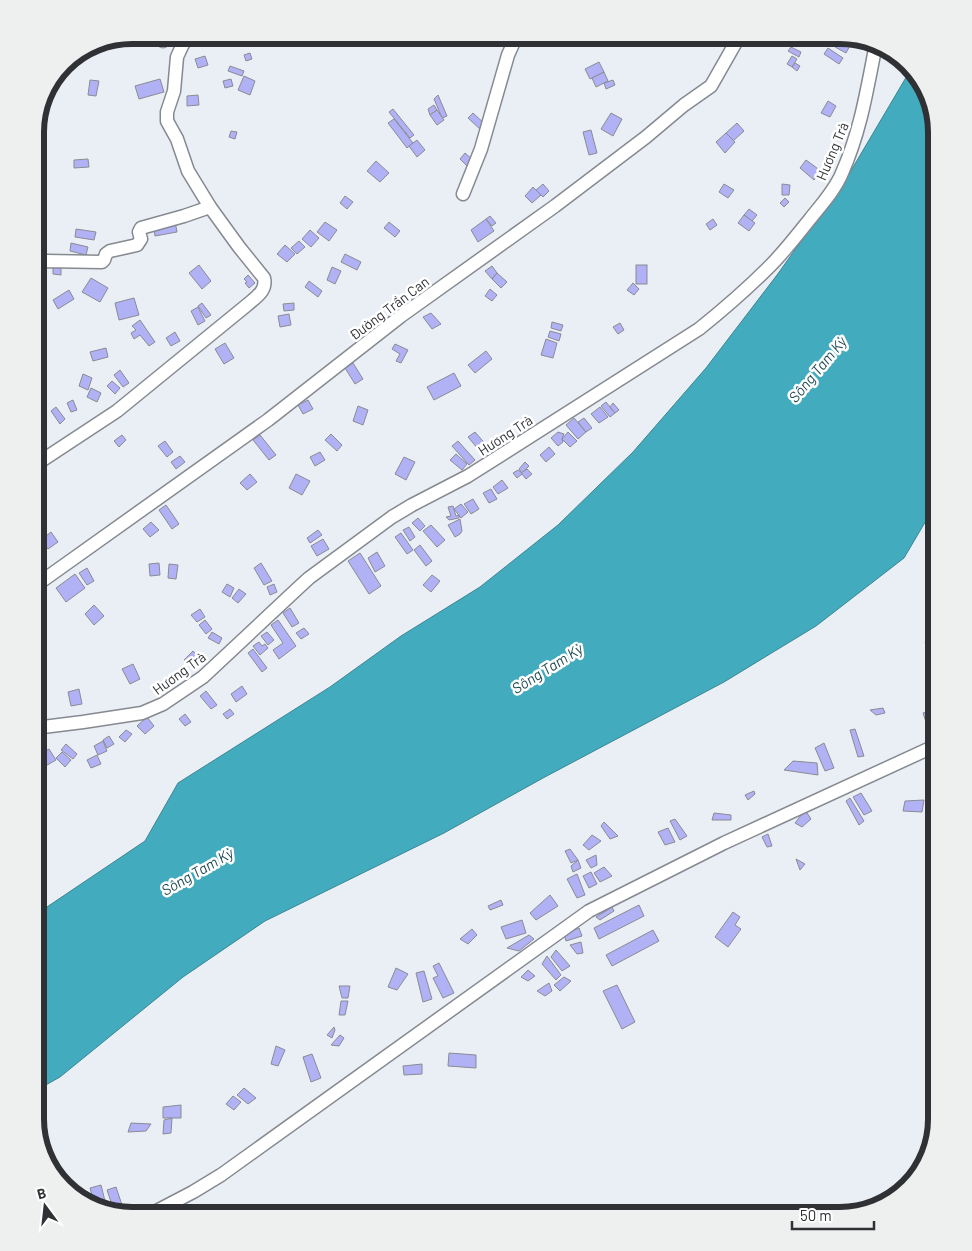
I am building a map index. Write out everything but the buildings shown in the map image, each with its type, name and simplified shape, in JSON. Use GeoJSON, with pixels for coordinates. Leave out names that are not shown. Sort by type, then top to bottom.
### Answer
{"type":"FeatureCollection","features":[{"type":"Feature","properties":{"kind":"street"},"geometry":{"type":"LineString","coordinates":[[44,459],[117,411],[193,350],[265,288],[264,278],[210,207],[188,171],[177,139],[167,120],[167,112],[174,90],[178,57],[183,44]]}},
{"type":"Feature","properties":{"kind":"street"},"geometry":{"type":"LineString","coordinates":[[463,194],[481,148],[508,55],[513,44]]}},
{"type":"Feature","properties":{"kind":"street","name":"Đường Trần Can"},"geometry":{"type":"LineString","coordinates":[[44,580],[268,420],[401,316],[555,206],[646,137],[684,105],[711,86],[735,44]]}},
{"type":"Feature","properties":{"kind":"street","name":"Hương Trà"},"geometry":{"type":"LineString","coordinates":[[44,727],[142,713],[163,704],[203,677],[309,578],[392,517],[468,476],[699,329],[771,265],[829,196],[842,175],[856,137],[862,117],[875,51]]}},
{"type":"Feature","properties":{"kind":"street"},"geometry":{"type":"LineString","coordinates":[[44,262],[102,262],[110,251],[136,245],[141,239],[139,232],[141,228],[210,207]]}},
{"type":"Feature","properties":{"kind":"street"},"geometry":{"type":"LineString","coordinates":[[165,1207],[221,1175],[589,911],[724,843],[928,749]]}},
{"type":"Feature","properties":{"kind":"water","name":"Sông Tam Kỳ"},"geometry":{"type":"Polygon","coordinates":[[[907,75],[922,98],[928,132],[928,517],[904,558],[816,626],[724,682],[444,833],[265,921],[183,977],[60,1077],[44,1086],[44,909],[145,841],[178,783],[330,687],[401,636],[480,587],[558,525],[633,452],[706,368],[777,275],[849,174],[907,75]]]}}]}
